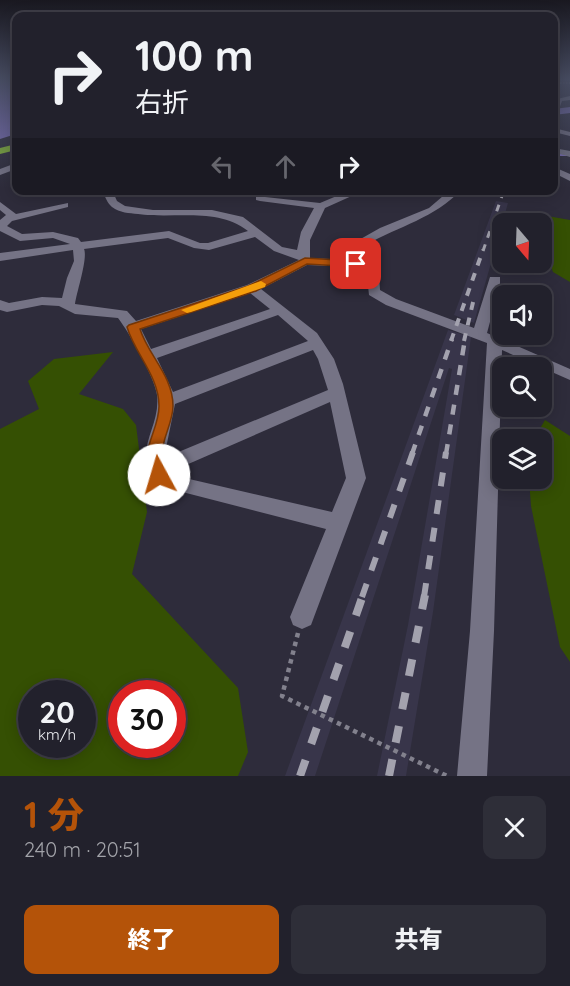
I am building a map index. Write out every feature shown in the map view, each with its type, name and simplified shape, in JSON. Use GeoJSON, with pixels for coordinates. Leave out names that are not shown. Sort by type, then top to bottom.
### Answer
{"type":"FeatureCollection","features":[{"type":"Feature","properties":{"kind":"street"},"geometry":{"type":"LineString","coordinates":[[109,195],[113,203],[122,209],[137,212],[228,216],[239,219],[278,249],[304,258],[356,264],[374,275],[374,292],[381,297],[487,338],[570,375]]}},
{"type":"Feature","properties":{"kind":"street"},"geometry":{"type":"LineString","coordinates":[[304,258],[304,237],[321,206],[346,195]]}},
{"type":"Feature","properties":{"kind":"street"},"geometry":{"type":"LineString","coordinates":[[356,264],[361,243],[384,230],[433,210],[451,195]]}},
{"type":"Feature","properties":{"kind":"street"},"geometry":{"type":"LineString","coordinates":[[260,198],[321,206]]}},
{"type":"Feature","properties":{"kind":"street"},"geometry":{"type":"LineString","coordinates":[[0,205],[12,215],[2,227],[20,238],[53,236],[74,240],[81,251],[82,261],[74,276],[68,304]]}},
{"type":"Feature","properties":{"kind":"street"},"geometry":{"type":"LineString","coordinates":[[4,222],[64,205]]}},
{"type":"Feature","properties":{"kind":"street"},"geometry":{"type":"LineString","coordinates":[[0,257],[169,234],[198,246],[209,247],[258,232]]}},
{"type":"Feature","properties":{"kind":"street"},"geometry":{"type":"LineString","coordinates":[[133,327],[252,288],[304,258]]}},
{"type":"Feature","properties":{"kind":"street"},"geometry":{"type":"LineString","coordinates":[[252,288],[312,336],[326,359],[356,478],[302,617]]}},
{"type":"Feature","properties":{"kind":"street"},"geometry":{"type":"LineString","coordinates":[[472,776],[482,631],[492,381],[487,338],[492,299]]}},
{"type":"Feature","properties":{"kind":"street"},"geometry":{"type":"LineString","coordinates":[[0,304],[7,308],[42,301],[68,304],[75,310],[122,314],[133,327],[138,343],[162,385],[166,406],[154,456],[159,475],[166,481],[339,524]]}},
{"type":"Feature","properties":{"kind":"street"},"geometry":{"type":"LineString","coordinates":[[147,356],[280,310]]}},
{"type":"Feature","properties":{"kind":"street"},"geometry":{"type":"LineString","coordinates":[[165,402],[316,343]]}},
{"type":"Feature","properties":{"kind":"street"},"geometry":{"type":"LineString","coordinates":[[157,469],[336,393]]}},
{"type":"Feature","properties":{"kind":"path"},"geometry":{"type":"LineString","coordinates":[[302,617],[282,696],[447,776]]}},
{"type":"Feature","properties":{"kind":"shaded area"},"geometry":{"type":"Polygon","coordinates":[[[0,115],[12,115],[12,135],[0,139],[0,115]]]}},
{"type":"Feature","properties":{"kind":"shaded area"},"geometry":{"type":"Polygon","coordinates":[[[496,201],[508,203],[505,213],[492,213],[492,259],[474,323],[454,315],[496,201]]]}},
{"type":"Feature","properties":{"kind":"shaded area"},"geometry":{"type":"Polygon","coordinates":[[[448,330],[471,337],[433,612],[406,776],[377,776],[408,625],[452,369],[449,368],[315,776],[285,776],[448,330]]]}},
{"type":"Feature","properties":{"kind":"green space"},"geometry":{"type":"Polygon","coordinates":[[[552,217],[570,220],[570,282],[553,272],[552,217]]]}},
{"type":"Feature","properties":{"kind":"green space"},"geometry":{"type":"Polygon","coordinates":[[[113,352],[79,394],[123,409],[136,425],[147,512],[132,574],[238,688],[248,752],[238,776],[0,776],[0,429],[39,409],[28,381],[54,359],[113,352]]]}},
{"type":"Feature","properties":{"kind":"green space"},"geometry":{"type":"Polygon","coordinates":[[[545,420],[570,436],[570,662],[560,647],[531,506],[530,489],[552,489],[552,429],[540,429],[545,420]]]}},
{"type":"Feature","properties":{"kind":"waterway"},"geometry":{"type":"LineString","coordinates":[[558,155],[570,155]]}},
{"type":"Feature","properties":{"kind":"railway"},"geometry":{"type":"LineString","coordinates":[[483,251],[502,195]]}},
{"type":"Feature","properties":{"kind":"railway"},"geometry":{"type":"LineString","coordinates":[[451,341],[483,250]]}},
{"type":"Feature","properties":{"kind":"railway"},"geometry":{"type":"LineString","coordinates":[[464,341],[474,298]]}},
{"type":"Feature","properties":{"kind":"railway"},"geometry":{"type":"LineString","coordinates":[[412,454],[452,339]]}},
{"type":"Feature","properties":{"kind":"railway"},"geometry":{"type":"LineString","coordinates":[[446,454],[465,339]]}},
{"type":"Feature","properties":{"kind":"railway"},"geometry":{"type":"LineString","coordinates":[[362,597],[413,452]]}},
{"type":"Feature","properties":{"kind":"railway"},"geometry":{"type":"LineString","coordinates":[[424,597],[446,452]]}},
{"type":"Feature","properties":{"kind":"railway"},"geometry":{"type":"LineString","coordinates":[[300,776],[363,595]]}},
{"type":"Feature","properties":{"kind":"railway"},"geometry":{"type":"LineString","coordinates":[[389,776],[425,595]]}},
{"type":"Feature","properties":{"kind":"slow traffic"},"geometry":{"type":"LineString","coordinates":[[187,310],[261,284]]}},
{"type":"Feature","properties":{"kind":"route"},"geometry":{"type":"LineString","coordinates":[[159,475],[154,456],[166,406],[162,385],[153,364],[138,343],[133,327],[252,288],[305,261],[356,264]]}}]}
